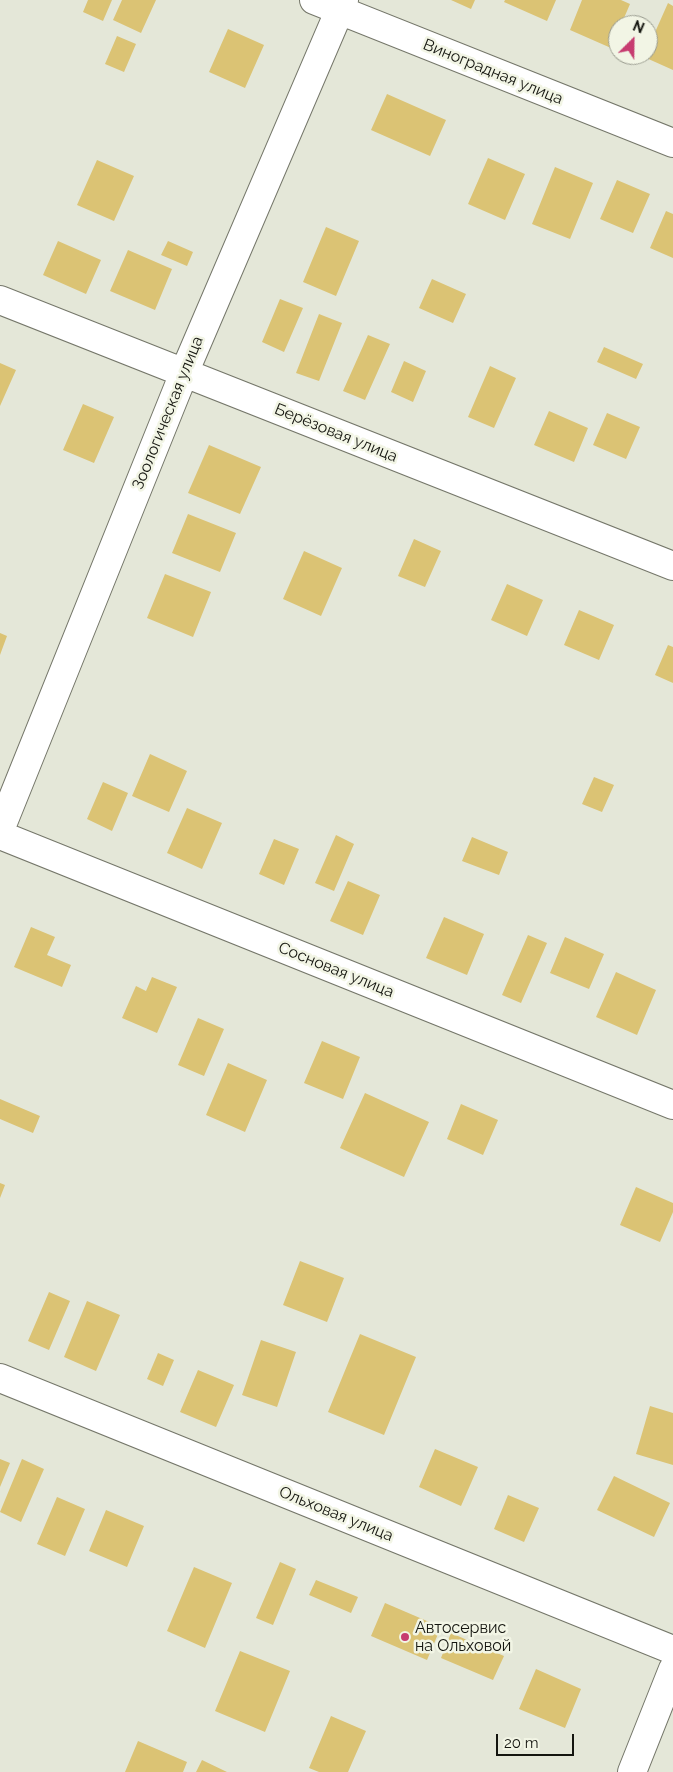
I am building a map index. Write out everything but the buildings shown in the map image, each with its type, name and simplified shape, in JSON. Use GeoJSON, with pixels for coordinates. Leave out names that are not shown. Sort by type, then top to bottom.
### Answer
{"type":"FeatureCollection","features":[{"type":"Feature","properties":{"kind":"street","name":"Виноградная улица"},"geometry":{"type":"LineString","coordinates":[[314,0],[341,5],[673,143]]}},
{"type":"Feature","properties":{"kind":"street","name":"Зоологическая улица"},"geometry":{"type":"LineString","coordinates":[[0,830],[184,373],[341,5]]}},
{"type":"Feature","properties":{"kind":"street","name":"Берёзовая улица"},"geometry":{"type":"LineString","coordinates":[[0,300],[673,566]]}},
{"type":"Feature","properties":{"kind":"street","name":"Сосновая улица"},"geometry":{"type":"LineString","coordinates":[[0,835],[673,1105]]}},
{"type":"Feature","properties":{"kind":"street","name":"Ольховая улица"},"geometry":{"type":"LineString","coordinates":[[0,1378],[673,1650]]}},
{"type":"Feature","properties":{"kind":"street"},"geometry":{"type":"LineString","coordinates":[[632,1772],[673,1669]]}},
{"type":"Feature","properties":{"kind":"place","name":"Автосервис на Ольховой"},"geometry":{"type":"Point","coordinates":[405,1637]}}]}
